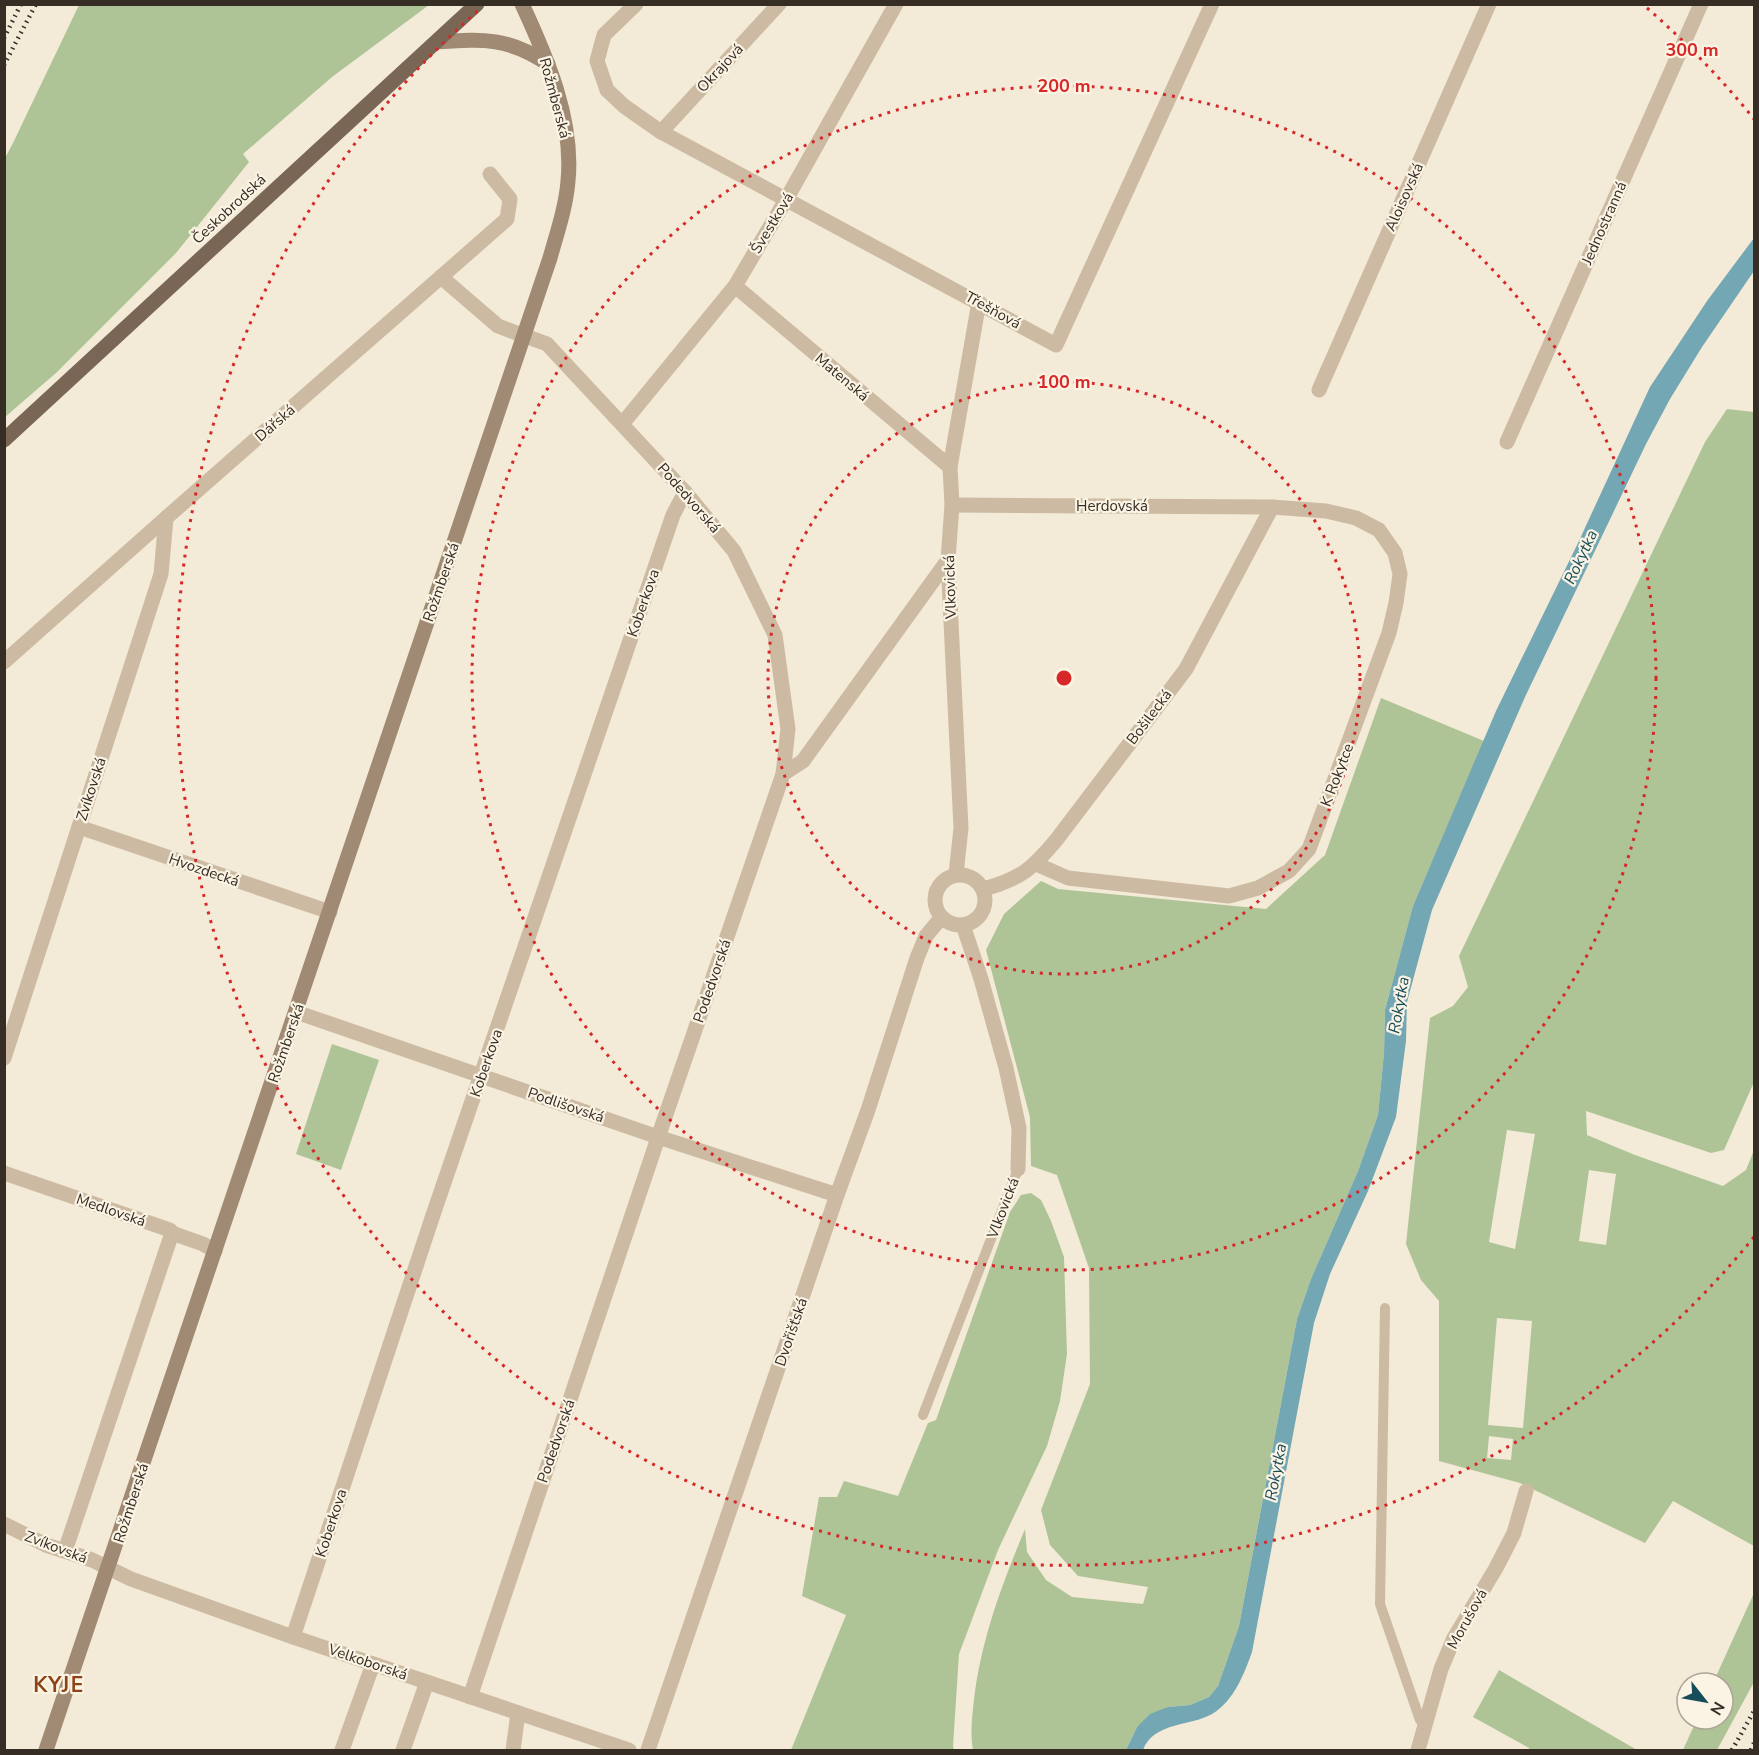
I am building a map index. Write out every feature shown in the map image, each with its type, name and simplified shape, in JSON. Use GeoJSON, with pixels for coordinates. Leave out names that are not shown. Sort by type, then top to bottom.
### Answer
{"type":"FeatureCollection","features":[{"type":"Feature","properties":{"kind":"main road","name":"Českobrodská"},"geometry":{"type":"LineString","coordinates":[[4,440],[477,4]]}},
{"type":"Feature","properties":{"kind":"street","name":"Rožmberská"},"geometry":{"type":"LineString","coordinates":[[46,1750],[550,258],[568,181],[566,127],[548,64],[522,4]]}},
{"type":"Feature","properties":{"kind":"street","name":"Třešňová"},"geometry":{"type":"LineString","coordinates":[[636,4],[604,35],[597,62],[607,90],[624,105],[661,132],[1056,345],[1212,4]]}},
{"type":"Feature","properties":{"kind":"street","name":"Okrajová"},"geometry":{"type":"LineString","coordinates":[[661,132],[779,4]]}},
{"type":"Feature","properties":{"kind":"street","name":"Švestková"},"geometry":{"type":"LineString","coordinates":[[623,423],[735,286],[896,4]]}},
{"type":"Feature","properties":{"kind":"street","name":"Aloisovská"},"geometry":{"type":"LineString","coordinates":[[1319,390],[1489,4]]}},
{"type":"Feature","properties":{"kind":"street","name":"Jednostranná"},"geometry":{"type":"LineString","coordinates":[[1507,442],[1701,4]]}},
{"type":"Feature","properties":{"kind":"street"},"geometry":{"type":"LineString","coordinates":[[437,42],[480,39],[500,42],[526,51],[548,64]]}},
{"type":"Feature","properties":{"kind":"street","name":"Dářská"},"geometry":{"type":"LineString","coordinates":[[4,662],[507,219],[510,199],[490,174]]}},
{"type":"Feature","properties":{"kind":"street"},"geometry":{"type":"LineString","coordinates":[[441,277],[498,326],[525,334]]}},
{"type":"Feature","properties":{"kind":"street","name":"Matenská"},"geometry":{"type":"LineString","coordinates":[[735,286],[950,467]]}},
{"type":"Feature","properties":{"kind":"street","name":"Vlkovická"},"geometry":{"type":"LineString","coordinates":[[956,874],[961,828],[948,560],[951,505],[950,467],[979,302]]}},
{"type":"Feature","properties":{"kind":"street","name":"Podedvorská"},"geometry":{"type":"LineString","coordinates":[[470,1697],[658,1137],[783,774],[788,729],[774,635],[734,551],[623,423],[547,344],[525,334]]}},
{"type":"Feature","properties":{"kind":"street","name":"Koberkova"},"geometry":{"type":"LineString","coordinates":[[293,1636],[434,1212],[673,515],[685,492]]}},
{"type":"Feature","properties":{"kind":"street","name":"Herdovská"},"geometry":{"type":"LineString","coordinates":[[951,505],[1272,507]]}},
{"type":"Feature","properties":{"kind":"street","name":"K Rokytce"},"geometry":{"type":"LineString","coordinates":[[1036,864],[1068,878],[1229,896],[1258,888],[1289,871],[1309,849],[1389,633],[1400,574],[1395,553],[1379,530],[1356,518],[1326,511],[1272,507]]}},
{"type":"Feature","properties":{"kind":"street","name":"Bošilecká"},"geometry":{"type":"LineString","coordinates":[[984,889],[1010,882],[1036,864],[1186,669],[1272,507]]}},
{"type":"Feature","properties":{"kind":"street","name":"Zvíkovská"},"geometry":{"type":"LineString","coordinates":[[4,1058],[160,574],[166,518]]}},
{"type":"Feature","properties":{"kind":"street"},"geometry":{"type":"LineString","coordinates":[[783,774],[803,761],[948,560]]}},
{"type":"Feature","properties":{"kind":"street","name":"Hvozdecká"},"geometry":{"type":"LineString","coordinates":[[79,827],[330,912]]}},
{"type":"Feature","properties":{"kind":"street"},"geometry":{"type":"LineString","coordinates":[[956,874],[967,874],[976,879],[984,889],[985,904],[980,915],[971,923],[963,925],[948,922],[941,918],[936,909],[934,899],[936,889],[944,879],[956,874]]}},
{"type":"Feature","properties":{"kind":"street","name":"Dvořišťská"},"geometry":{"type":"LineString","coordinates":[[648,1750],[868,1110],[917,958],[926,936],[941,918]]}},
{"type":"Feature","properties":{"kind":"street","name":"Vlkovická"},"geometry":{"type":"LineString","coordinates":[[963,925],[1006,1068],[1019,1128],[1018,1169]]}},
{"type":"Feature","properties":{"kind":"street","name":"Podlišovská"},"geometry":{"type":"LineString","coordinates":[[296,1012],[658,1137],[837,1195]]}},
{"type":"Feature","properties":{"kind":"street","name":"Medlovská"},"geometry":{"type":"LineString","coordinates":[[4,1173],[164,1228],[215,1251]]}},
{"type":"Feature","properties":{"kind":"street"},"geometry":{"type":"LineString","coordinates":[[65,1551],[172,1233]]}},
{"type":"Feature","properties":{"kind":"street","name":"Morušová"},"geometry":{"type":"LineString","coordinates":[[1420,1748],[1425,1722],[1441,1669],[1454,1638],[1514,1533],[1526,1489]]}},
{"type":"Feature","properties":{"kind":"street","name":"Zvíkovská"},"geometry":{"type":"LineString","coordinates":[[4,1524],[46,1545],[109,1569]]}},
{"type":"Feature","properties":{"kind":"street","name":"Velkoborská"},"geometry":{"type":"LineString","coordinates":[[109,1569],[131,1579],[373,1664],[629,1750]]}},
{"type":"Feature","properties":{"kind":"street"},"geometry":{"type":"LineString","coordinates":[[342,1750],[373,1664]]}},
{"type":"Feature","properties":{"kind":"street"},"geometry":{"type":"LineString","coordinates":[[403,1750],[427,1682]]}},
{"type":"Feature","properties":{"kind":"street"},"geometry":{"type":"LineString","coordinates":[[513,1750],[518,1713]]}},
{"type":"Feature","properties":{"kind":"lane","name":"Vlkovická"},"geometry":{"type":"LineString","coordinates":[[922,1415],[1018,1169]]}},
{"type":"Feature","properties":{"kind":"lane"},"geometry":{"type":"LineString","coordinates":[[1385,1308],[1380,1604],[1420,1720],[1425,1722]]}},
{"type":"Feature","properties":{"kind":"green space"},"geometry":{"type":"Polygon","coordinates":[[[79,5],[429,5],[332,77],[243,154],[249,162],[176,253],[56,373],[5,417],[5,158],[79,5]]]}},
{"type":"Feature","properties":{"kind":"green space"},"geometry":{"type":"Polygon","coordinates":[[[1727,409],[1754,412],[1754,1082],[1724,1150],[1711,1153],[1586,1111],[1587,1135],[1635,1155],[1723,1186],[1746,1170],[1754,1150],[1754,1546],[1673,1501],[1645,1543],[1520,1483],[1439,1461],[1439,1301],[1421,1280],[1406,1244],[1430,1018],[1453,1006],[1468,987],[1459,956],[1705,442],[1727,409]],[[1507,1130],[1489,1242],[1515,1249],[1535,1134],[1507,1130]],[[1589,1170],[1579,1241],[1606,1245],[1616,1174],[1589,1170]],[[1497,1318],[1488,1425],[1523,1428],[1532,1321],[1497,1318]],[[1489,1436],[1487,1458],[1511,1460],[1513,1439],[1489,1436]]]}},
{"type":"Feature","properties":{"kind":"green space"},"geometry":{"type":"Polygon","coordinates":[[[1381,698],[1484,741],[1413,906],[1385,1010],[1384,1053],[1378,1115],[1358,1171],[1311,1279],[1297,1319],[1239,1626],[1218,1686],[1209,1697],[1190,1705],[1168,1707],[1137,1727],[1126,1750],[973,1750],[971,1731],[977,1678],[987,1634],[1025,1529],[1027,1552],[1046,1580],[1072,1597],[1143,1604],[1148,1587],[1078,1576],[1050,1545],[1041,1510],[1090,1384],[1089,1268],[1057,1175],[1031,1166],[1030,1117],[986,950],[1004,914],[1041,881],[1058,889],[1266,909],[1325,855],[1381,698]]]}},
{"type":"Feature","properties":{"kind":"green space"},"geometry":{"type":"Polygon","coordinates":[[[332,1044],[379,1060],[341,1170],[296,1154],[332,1044]]]}},
{"type":"Feature","properties":{"kind":"green space"},"geometry":{"type":"Polygon","coordinates":[[[1031,1193],[1041,1200],[1064,1257],[1067,1354],[1060,1401],[1047,1446],[998,1550],[959,1654],[954,1750],[791,1750],[846,1615],[802,1596],[819,1497],[837,1497],[844,1481],[898,1496],[928,1423],[936,1420],[1010,1212],[1021,1195],[1031,1193]]]}},
{"type":"Feature","properties":{"kind":"green space"},"geometry":{"type":"Polygon","coordinates":[[[1754,1593],[1754,1682],[1735,1717],[1735,1671],[1718,1671],[1754,1593]]]}},
{"type":"Feature","properties":{"kind":"green space"},"geometry":{"type":"Polygon","coordinates":[[[1499,1670],[1637,1750],[1529,1750],[1473,1717],[1499,1670]]]}},
{"type":"Feature","properties":{"kind":"green space"},"geometry":{"type":"Polygon","coordinates":[[[1692,1731],[1727,1731],[1717,1750],[1683,1750],[1692,1731]]]}},
{"type":"Feature","properties":{"kind":"water","name":"Rokytka"},"geometry":{"type":"Polygon","coordinates":[[[1754,238],[1754,271],[1702,347],[1646,444],[1525,697],[1432,910],[1407,1002],[1406,1041],[1396,1117],[1368,1191],[1330,1274],[1314,1323],[1252,1652],[1245,1669],[1232,1694],[1220,1709],[1204,1718],[1164,1729],[1148,1741],[1143,1750],[1126,1750],[1137,1727],[1150,1714],[1168,1707],[1190,1705],[1209,1697],[1218,1686],[1239,1626],[1297,1319],[1311,1279],[1358,1171],[1378,1115],[1384,1053],[1385,1010],[1413,906],[1496,711],[1578,543],[1650,387],[1707,301],[1754,238]]]}},
{"type":"Feature","properties":{"kind":"railway"},"geometry":{"type":"LineString","coordinates":[[4,38],[21,4]]}},
{"type":"Feature","properties":{"kind":"railway"},"geometry":{"type":"LineString","coordinates":[[4,65],[36,4]]}},
{"type":"Feature","properties":{"kind":"railway"},"geometry":{"type":"LineString","coordinates":[[1732,1750],[1754,1711]]}},
{"type":"Feature","properties":{"kind":"railway"},"geometry":{"type":"LineString","coordinates":[[1751,1750],[1754,1743]]}},
{"type":"Feature","properties":{"kind":"district","name":"KYJE"},"geometry":{"type":"Point","coordinates":[59,1685]}}]}
